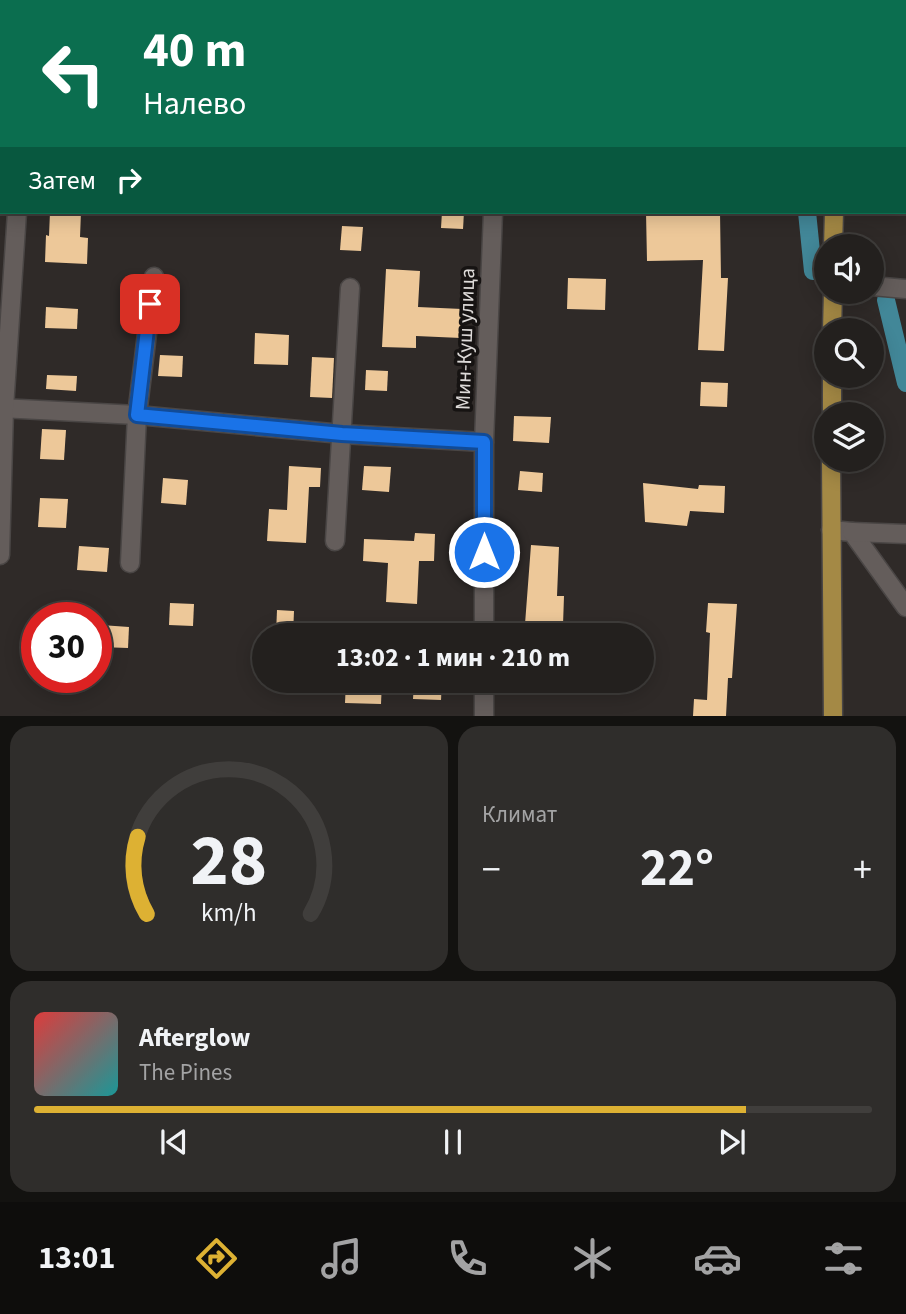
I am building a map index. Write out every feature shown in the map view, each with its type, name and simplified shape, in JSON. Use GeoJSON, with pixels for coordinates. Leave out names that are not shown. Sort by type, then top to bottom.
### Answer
{"type":"FeatureCollection","features":[{"type":"Feature","properties":{"kind":"main road"},"geometry":{"type":"LineString","coordinates":[[834,214],[834,234]]}},
{"type":"Feature","properties":{"kind":"main road"},"geometry":{"type":"LineString","coordinates":[[831,472],[833,716]]}},
{"type":"Feature","properties":{"kind":"street"},"geometry":{"type":"LineString","coordinates":[[0,555],[2,408],[17,214]]}},
{"type":"Feature","properties":{"kind":"street","name":"Мин-Куш улица"},"geometry":{"type":"LineString","coordinates":[[484,623],[484,442],[493,214]]}},
{"type":"Feature","properties":{"kind":"street"},"geometry":{"type":"LineString","coordinates":[[130,563],[137,415],[154,276]]}},
{"type":"Feature","properties":{"kind":"street"},"geometry":{"type":"LineString","coordinates":[[884,287],[906,289]]}},
{"type":"Feature","properties":{"kind":"street"},"geometry":{"type":"LineString","coordinates":[[335,541],[350,288]]}},
{"type":"Feature","properties":{"kind":"street"},"geometry":{"type":"LineString","coordinates":[[2,408],[137,415],[342,434],[484,442]]}},
{"type":"Feature","properties":{"kind":"street"},"geometry":{"type":"LineString","coordinates":[[831,530],[906,534]]}},
{"type":"Feature","properties":{"kind":"street"},"geometry":{"type":"LineString","coordinates":[[852,532],[906,607]]}},
{"type":"Feature","properties":{"kind":"street"},"geometry":{"type":"LineString","coordinates":[[484,693],[484,716]]}},
{"type":"Feature","properties":{"kind":"building"},"geometry":{"type":"Polygon","coordinates":[[[50,214],[81,214],[80,237],[88,238],[87,264],[45,262],[46,235],[49,236],[50,214]]]}},
{"type":"Feature","properties":{"kind":"building"},"geometry":{"type":"Polygon","coordinates":[[[442,214],[464,214],[463,229],[441,228],[442,214]]]}},
{"type":"Feature","properties":{"kind":"building"},"geometry":{"type":"Polygon","coordinates":[[[646,214],[720,214],[721,278],[728,278],[724,351],[698,350],[703,260],[647,261],[646,214]]]}},
{"type":"Feature","properties":{"kind":"building"},"geometry":{"type":"Polygon","coordinates":[[[342,226],[363,227],[361,251],[340,250],[342,226]]]}},
{"type":"Feature","properties":{"kind":"building"},"geometry":{"type":"Polygon","coordinates":[[[386,269],[420,271],[418,307],[462,309],[461,338],[416,336],[416,348],[382,347],[386,269]]]}},
{"type":"Feature","properties":{"kind":"building"},"geometry":{"type":"Polygon","coordinates":[[[568,278],[606,279],[605,310],[567,309],[568,278]]]}},
{"type":"Feature","properties":{"kind":"building"},"geometry":{"type":"Polygon","coordinates":[[[46,307],[78,309],[77,329],[45,328],[46,307]]]}},
{"type":"Feature","properties":{"kind":"building"},"geometry":{"type":"Polygon","coordinates":[[[255,333],[289,335],[288,365],[254,364],[255,333]]]}},
{"type":"Feature","properties":{"kind":"building"},"geometry":{"type":"Polygon","coordinates":[[[160,355],[183,356],[182,377],[158,376],[160,355]]]}},
{"type":"Feature","properties":{"kind":"building"},"geometry":{"type":"Polygon","coordinates":[[[312,357],[334,358],[332,398],[310,397],[312,357]]]}},
{"type":"Feature","properties":{"kind":"building"},"geometry":{"type":"Polygon","coordinates":[[[366,370],[388,371],[387,391],[365,390],[366,370]]]}},
{"type":"Feature","properties":{"kind":"building"},"geometry":{"type":"Polygon","coordinates":[[[47,375],[77,376],[76,391],[46,389],[47,375]]]}},
{"type":"Feature","properties":{"kind":"building"},"geometry":{"type":"Polygon","coordinates":[[[701,382],[728,383],[727,407],[700,406],[701,382]]]}},
{"type":"Feature","properties":{"kind":"building"},"geometry":{"type":"Polygon","coordinates":[[[514,416],[551,417],[549,443],[513,441],[514,416]]]}},
{"type":"Feature","properties":{"kind":"building"},"geometry":{"type":"Polygon","coordinates":[[[42,429],[66,430],[64,460],[40,459],[42,429]]]}},
{"type":"Feature","properties":{"kind":"building"},"geometry":{"type":"Polygon","coordinates":[[[289,466],[321,468],[320,487],[309,487],[306,543],[267,541],[269,509],[287,510],[289,466]]]}},
{"type":"Feature","properties":{"kind":"building"},"geometry":{"type":"Polygon","coordinates":[[[364,466],[391,467],[389,492],[362,490],[364,466]]]}},
{"type":"Feature","properties":{"kind":"building"},"geometry":{"type":"Polygon","coordinates":[[[520,471],[543,473],[542,492],[518,490],[520,471]]]}},
{"type":"Feature","properties":{"kind":"building"},"geometry":{"type":"Polygon","coordinates":[[[163,478],[188,480],[186,505],[161,503],[163,478]]]}},
{"type":"Feature","properties":{"kind":"building"},"geometry":{"type":"Polygon","coordinates":[[[643,483],[698,489],[699,485],[725,486],[724,513],[690,511],[687,526],[645,522],[643,483]]]}},
{"type":"Feature","properties":{"kind":"building"},"geometry":{"type":"Polygon","coordinates":[[[40,498],[68,499],[66,528],[38,527],[40,498]]]}},
{"type":"Feature","properties":{"kind":"building"},"geometry":{"type":"Polygon","coordinates":[[[415,533],[435,534],[434,561],[419,561],[417,604],[386,602],[388,563],[363,561],[364,539],[414,541],[415,533]]]}},
{"type":"Feature","properties":{"kind":"building"},"geometry":{"type":"Polygon","coordinates":[[[531,545],[559,547],[557,596],[564,596],[563,623],[525,623],[531,545]]]}},
{"type":"Feature","properties":{"kind":"building"},"geometry":{"type":"Polygon","coordinates":[[[79,546],[109,548],[107,572],[77,570],[79,546]]]}},
{"type":"Feature","properties":{"kind":"building"},"geometry":{"type":"Polygon","coordinates":[[[170,603],[194,604],[193,626],[169,625],[170,603]]]}},
{"type":"Feature","properties":{"kind":"building"},"geometry":{"type":"Polygon","coordinates":[[[708,603],[737,604],[732,678],[728,678],[726,716],[693,716],[694,699],[707,700],[710,633],[706,632],[708,603]]]}},
{"type":"Feature","properties":{"kind":"building"},"geometry":{"type":"Polygon","coordinates":[[[277,610],[294,611],[294,623],[276,623],[277,610]]]}},
{"type":"Feature","properties":{"kind":"building"},"geometry":{"type":"Polygon","coordinates":[[[112,626],[129,627],[128,648],[112,647],[112,626]]]}},
{"type":"Feature","properties":{"kind":"building"},"geometry":{"type":"Polygon","coordinates":[[[345,693],[381,693],[381,704],[345,703],[345,693]]]}},
{"type":"Feature","properties":{"kind":"building"},"geometry":{"type":"Polygon","coordinates":[[[413,693],[441,693],[441,700],[413,699],[413,693]]]}},
{"type":"Feature","properties":{"kind":"waterway"},"geometry":{"type":"LineString","coordinates":[[807,214],[813,271]]}},
{"type":"Feature","properties":{"kind":"waterway"},"geometry":{"type":"LineString","coordinates":[[886,300],[906,383]]}},
{"type":"Feature","properties":{"kind":"route"},"geometry":{"type":"LineString","coordinates":[[150,304],[137,415],[342,434],[484,442],[484,552]]}}]}
